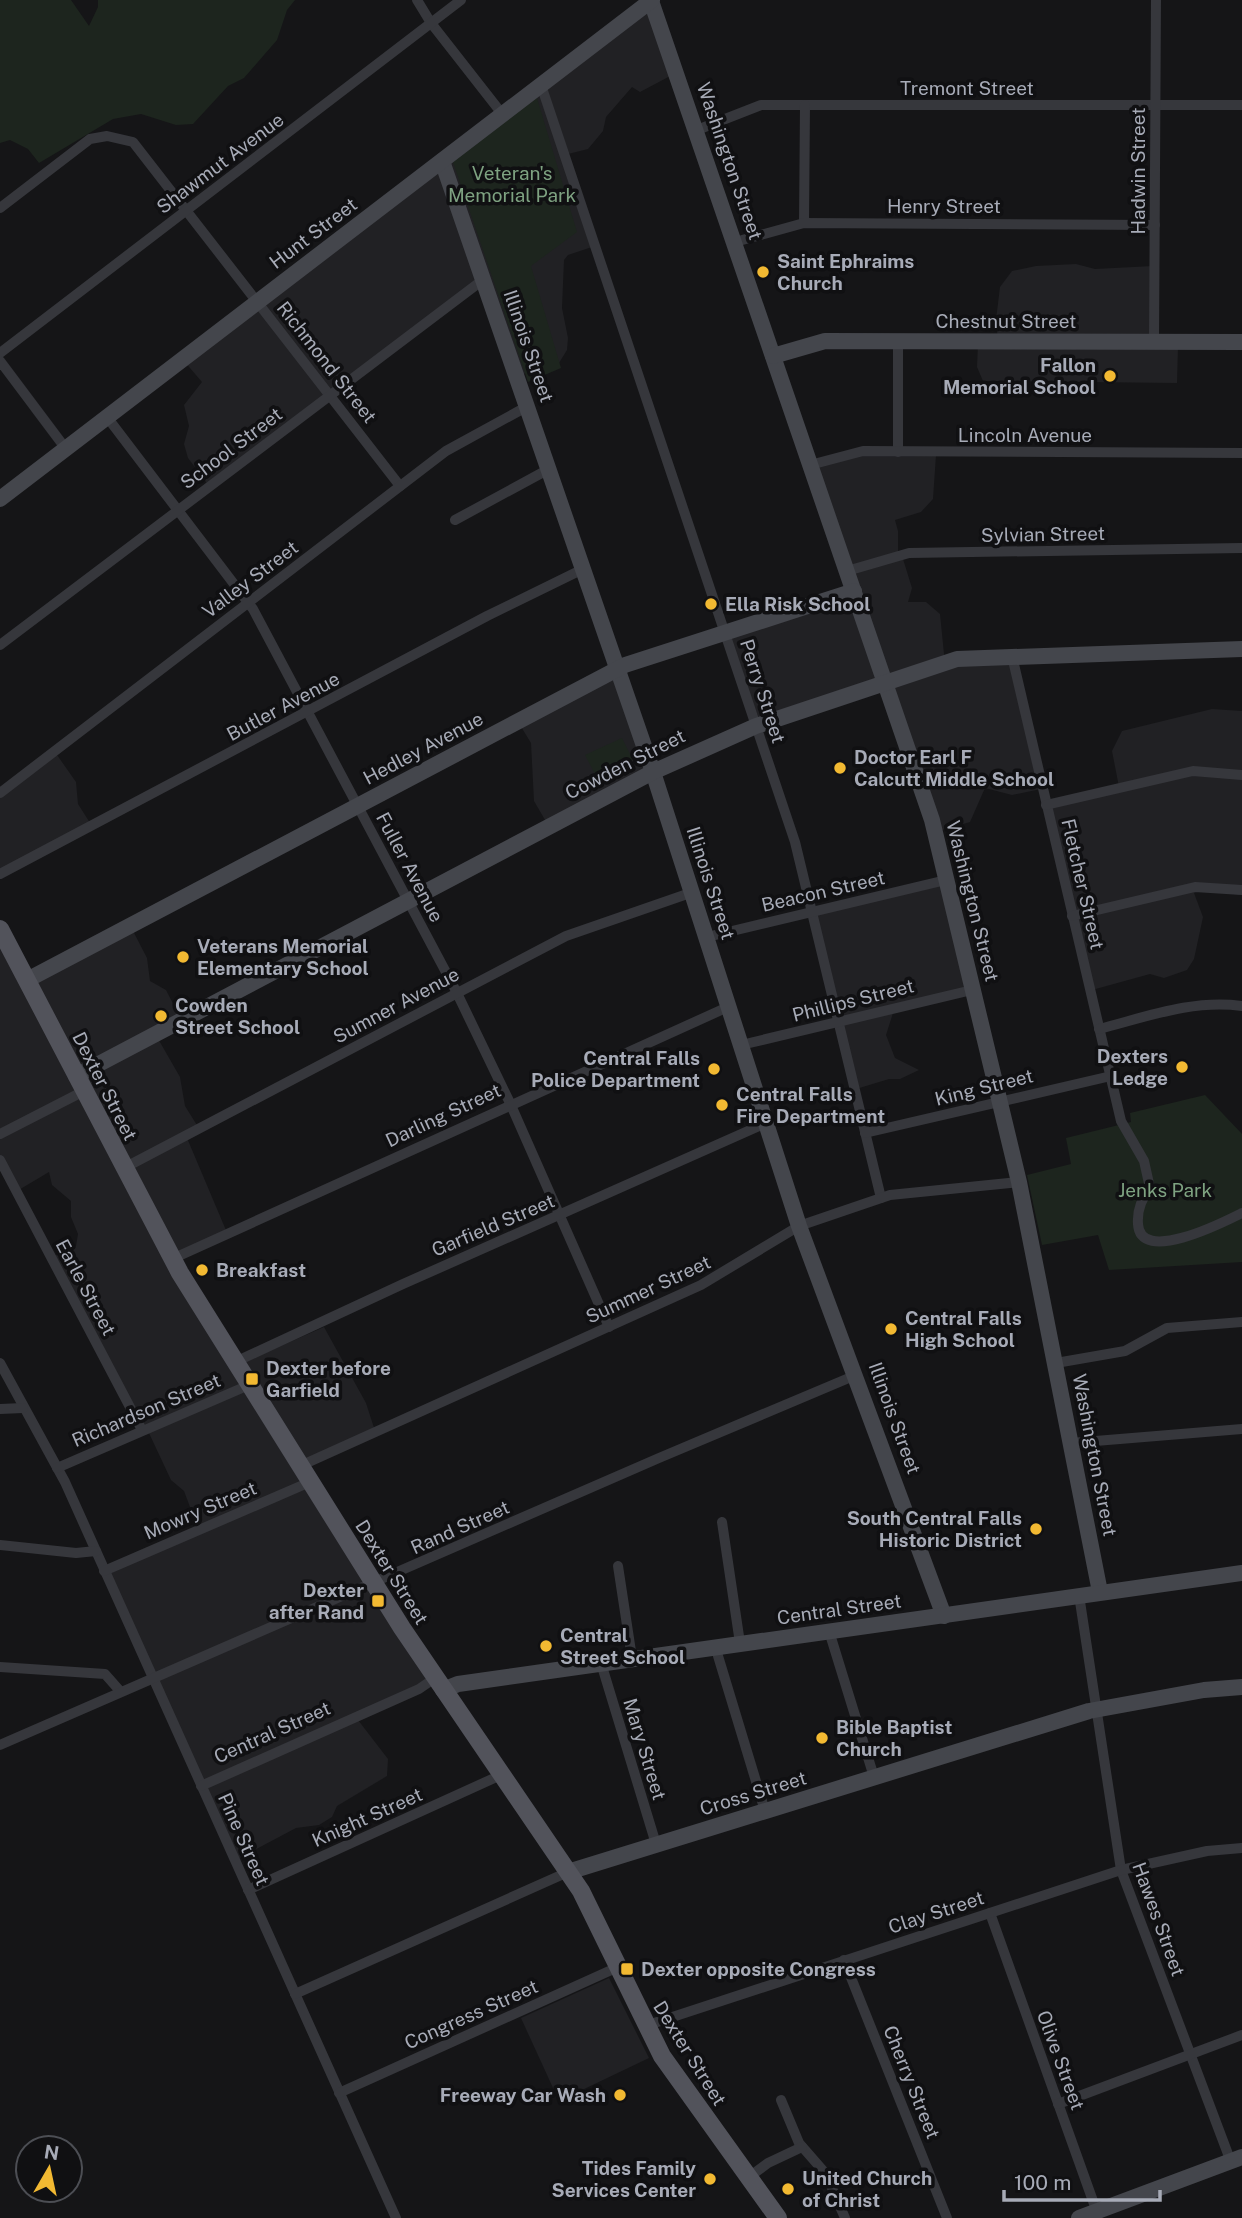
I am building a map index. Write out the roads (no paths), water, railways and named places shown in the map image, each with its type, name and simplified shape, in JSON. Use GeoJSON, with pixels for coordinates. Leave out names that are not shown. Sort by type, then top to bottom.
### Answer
{"type":"FeatureCollection","features":[{"type":"Feature","properties":{"kind":"main road","name":"Dexter Street"},"geometry":{"type":"LineString","coordinates":[[0,929],[172,1259],[373,1584],[590,1907],[645,2026],[680,2083],[778,2218]]}},
{"type":"Feature","properties":{"kind":"street"},"geometry":{"type":"LineString","coordinates":[[417,0],[430,23],[503,115]]}},
{"type":"Feature","properties":{"kind":"street","name":"Shawmut Avenue"},"geometry":{"type":"LineString","coordinates":[[0,354],[461,0]]}},
{"type":"Feature","properties":{"kind":"street","name":"Hadwin Street"},"geometry":{"type":"LineString","coordinates":[[1154,342],[1156,0]]}},
{"type":"Feature","properties":{"kind":"street","name":"Hunt Street"},"geometry":{"type":"LineString","coordinates":[[0,499],[651,1]]}},
{"type":"Feature","properties":{"kind":"street","name":"Washington Street"},"geometry":{"type":"LineString","coordinates":[[651,1],[932,820],[1019,1182],[1100,1592]]}},
{"type":"Feature","properties":{"kind":"street","name":"Perry Street"},"geometry":{"type":"LineString","coordinates":[[541,85],[794,842],[881,1198]]}},
{"type":"Feature","properties":{"kind":"street","name":"Tremont Street"},"geometry":{"type":"LineString","coordinates":[[697,130],[761,105],[1242,105]]}},
{"type":"Feature","properties":{"kind":"street"},"geometry":{"type":"LineString","coordinates":[[804,223],[805,105]]}},
{"type":"Feature","properties":{"kind":"street","name":"Richmond Street"},"geometry":{"type":"LineString","coordinates":[[0,208],[90,139],[115,136],[133,142],[188,209],[400,486]]}},
{"type":"Feature","properties":{"kind":"street","name":"Illinois Street"},"geometry":{"type":"LineString","coordinates":[[442,161],[653,772],[799,1226],[944,1616]]}},
{"type":"Feature","properties":{"kind":"street","name":"Henry Street"},"geometry":{"type":"LineString","coordinates":[[735,242],[804,223],[1155,225]]}},
{"type":"Feature","properties":{"kind":"street","name":"School Street"},"geometry":{"type":"LineString","coordinates":[[0,645],[484,279]]}},
{"type":"Feature","properties":{"kind":"street","name":"Chestnut Street"},"geometry":{"type":"LineString","coordinates":[[773,356],[825,341],[1242,342]]}},
{"type":"Feature","properties":{"kind":"street"},"geometry":{"type":"LineString","coordinates":[[898,341],[898,452]]}},
{"type":"Feature","properties":{"kind":"street"},"geometry":{"type":"LineString","coordinates":[[0,361],[66,449]]}},
{"type":"Feature","properties":{"kind":"street","name":"Valley Street"},"geometry":{"type":"LineString","coordinates":[[0,793],[446,451],[528,406]]}},
{"type":"Feature","properties":{"kind":"street","name":"Fuller Avenue"},"geometry":{"type":"LineString","coordinates":[[107,417],[248,602],[456,992],[510,1103],[609,1327]]}},
{"type":"Feature","properties":{"kind":"street","name":"Lincoln Avenue"},"geometry":{"type":"LineString","coordinates":[[810,465],[848,453],[1242,453]]}},
{"type":"Feature","properties":{"kind":"street"},"geometry":{"type":"LineString","coordinates":[[455,520],[549,469]]}},
{"type":"Feature","properties":{"kind":"street","name":"Sylvian Street"},"geometry":{"type":"LineString","coordinates":[[847,571],[909,553],[1242,548]]}},
{"type":"Feature","properties":{"kind":"street","name":"Butler Avenue"},"geometry":{"type":"LineString","coordinates":[[0,874],[309,713],[475,622],[583,569]]}},
{"type":"Feature","properties":{"kind":"street","name":"Hedley Avenue"},"geometry":{"type":"LineString","coordinates":[[27,979],[618,669],[647,656],[854,591]]}},
{"type":"Feature","properties":{"kind":"street","name":"Cowden Street"},"geometry":{"type":"LineString","coordinates":[[80,1083],[407,900],[653,772],[756,726],[957,659],[1242,649]]}},
{"type":"Feature","properties":{"kind":"street","name":"Fletcher Street"},"geometry":{"type":"LineString","coordinates":[[1012,656],[1121,1121],[1147,1171],[1150,1188],[1141,1202],[1138,1223],[1143,1237],[1153,1242],[1198,1234],[1242,1213]]}},
{"type":"Feature","properties":{"kind":"street"},"geometry":{"type":"LineString","coordinates":[[1046,806],[1193,771],[1242,775]]}},
{"type":"Feature","properties":{"kind":"street","name":"Beacon Street"},"geometry":{"type":"LineString","coordinates":[[707,937],[946,880]]}},
{"type":"Feature","properties":{"kind":"street"},"geometry":{"type":"LineString","coordinates":[[1072,916],[1195,887],[1242,890]]}},
{"type":"Feature","properties":{"kind":"street","name":"Sumner Avenue"},"geometry":{"type":"LineString","coordinates":[[124,1168],[456,992],[584,928],[693,892]]}},
{"type":"Feature","properties":{"kind":"street","name":"Phillips Street"},"geometry":{"type":"LineString","coordinates":[[741,1045],[972,989]]}},
{"type":"Feature","properties":{"kind":"street"},"geometry":{"type":"LineString","coordinates":[[1099,1029],[1194,1005],[1221,1003],[1242,1006]]}},
{"type":"Feature","properties":{"kind":"street","name":"Darling Street"},"geometry":{"type":"LineString","coordinates":[[172,1259],[510,1103],[730,1006]]}},
{"type":"Feature","properties":{"kind":"street","name":"King Street"},"geometry":{"type":"LineString","coordinates":[[865,1133],[1111,1076]]}},
{"type":"Feature","properties":{"kind":"street"},"geometry":{"type":"LineString","coordinates":[[0,1134],[80,1083]]}},
{"type":"Feature","properties":{"kind":"street","name":"Garfield Street"},"geometry":{"type":"LineString","coordinates":[[235,1362],[403,1284],[766,1123]]}},
{"type":"Feature","properties":{"kind":"street","name":"Earle Street"},"geometry":{"type":"LineString","coordinates":[[0,1160],[142,1430]]}},
{"type":"Feature","properties":{"kind":"street","name":"Summer Street"},"geometry":{"type":"LineString","coordinates":[[300,1466],[701,1285],[799,1226],[881,1198],[1019,1182]]}},
{"type":"Feature","properties":{"kind":"street"},"geometry":{"type":"LineString","coordinates":[[1056,1363],[1125,1351],[1167,1328],[1242,1322]]}},
{"type":"Feature","properties":{"kind":"street","name":"Pine Street"},"geometry":{"type":"LineString","coordinates":[[0,1363],[57,1468],[96,1551],[396,2218]]}},
{"type":"Feature","properties":{"kind":"street","name":"Rand Street"},"geometry":{"type":"LineString","coordinates":[[0,1745],[151,1677],[856,1375]]}},
{"type":"Feature","properties":{"kind":"street","name":"Richardson Street"},"geometry":{"type":"LineString","coordinates":[[57,1468],[249,1385]]}},
{"type":"Feature","properties":{"kind":"street"},"geometry":{"type":"LineString","coordinates":[[0,1409],[23,1408]]}},
{"type":"Feature","properties":{"kind":"street"},"geometry":{"type":"LineString","coordinates":[[1071,1443],[1242,1429]]}},
{"type":"Feature","properties":{"kind":"street","name":"Mowry Street"},"geometry":{"type":"LineString","coordinates":[[104,1571],[310,1482]]}},
{"type":"Feature","properties":{"kind":"street"},"geometry":{"type":"LineString","coordinates":[[722,1522],[740,1643]]}},
{"type":"Feature","properties":{"kind":"street"},"geometry":{"type":"LineString","coordinates":[[0,1545],[76,1553],[96,1551]]}},
{"type":"Feature","properties":{"kind":"street"},"geometry":{"type":"LineString","coordinates":[[618,1566],[632,1658]]}},
{"type":"Feature","properties":{"kind":"street","name":"Central Street"},"geometry":{"type":"LineString","coordinates":[[201,1786],[419,1689],[439,1684],[458,1684],[1242,1573]]}},
{"type":"Feature","properties":{"kind":"street","name":"Hawes Street"},"geometry":{"type":"LineString","coordinates":[[1079,1595],[1121,1870],[1190,2055],[1236,2160]]}},
{"type":"Feature","properties":{"kind":"street"},"geometry":{"type":"LineString","coordinates":[[829,1631],[874,1777]]}},
{"type":"Feature","properties":{"kind":"street"},"geometry":{"type":"LineString","coordinates":[[715,1646],[765,1811]]}},
{"type":"Feature","properties":{"kind":"street","name":"Mary Street"},"geometry":{"type":"LineString","coordinates":[[601,1663],[656,1844]]}},
{"type":"Feature","properties":{"kind":"street"},"geometry":{"type":"LineString","coordinates":[[0,1667],[105,1674],[120,1691]]}},
{"type":"Feature","properties":{"kind":"street","name":"Cross Street"},"geometry":{"type":"LineString","coordinates":[[295,1994],[568,1872],[1098,1709],[1205,1690],[1242,1687]]}},
{"type":"Feature","properties":{"kind":"street","name":"Knight Street"},"geometry":{"type":"LineString","coordinates":[[248,1890],[501,1775]]}},
{"type":"Feature","properties":{"kind":"street","name":"Clay Street"},"geometry":{"type":"LineString","coordinates":[[645,2026],[1121,1870],[1207,1851],[1242,1848]]}},
{"type":"Feature","properties":{"kind":"street","name":"Olive Street"},"geometry":{"type":"LineString","coordinates":[[990,1913],[1098,2215]]}},
{"type":"Feature","properties":{"kind":"street","name":"Cherry Street"},"geometry":{"type":"LineString","coordinates":[[844,1960],[947,2218]]}},
{"type":"Feature","properties":{"kind":"street","name":"Congress Street"},"geometry":{"type":"LineString","coordinates":[[339,2093],[618,1967]]}},
{"type":"Feature","properties":{"kind":"street"},"geometry":{"type":"LineString","coordinates":[[1058,2104],[1242,2035]]}},
{"type":"Feature","properties":{"kind":"street"},"geometry":{"type":"LineString","coordinates":[[781,2100],[802,2147],[823,2169],[845,2218]]}},
{"type":"Feature","properties":{"kind":"street"},"geometry":{"type":"LineString","coordinates":[[749,2177],[768,2163],[802,2147]]}},
{"type":"Feature","properties":{"kind":"street"},"geometry":{"type":"LineString","coordinates":[[1079,2218],[1098,2215],[1236,2160]]}},
{"type":"Feature","properties":{"kind":"place","name":"Saint Ephraims Church"},"geometry":{"type":"Point","coordinates":[763,272]}},
{"type":"Feature","properties":{"kind":"place","name":"Fallon Memorial School"},"geometry":{"type":"Point","coordinates":[1110,376]}},
{"type":"Feature","properties":{"kind":"place","name":"Ella Risk School"},"geometry":{"type":"Point","coordinates":[711,604]}},
{"type":"Feature","properties":{"kind":"place","name":"Doctor Earl F Calcutt Middle School"},"geometry":{"type":"Point","coordinates":[840,768]}},
{"type":"Feature","properties":{"kind":"place","name":"Veterans Memorial Elementary School"},"geometry":{"type":"Point","coordinates":[183,957]}},
{"type":"Feature","properties":{"kind":"place","name":"Cowden Street School"},"geometry":{"type":"Point","coordinates":[161,1016]}},
{"type":"Feature","properties":{"kind":"place","name":"Dexters Ledge"},"geometry":{"type":"Point","coordinates":[1182,1067]}},
{"type":"Feature","properties":{"kind":"place","name":"Central Falls Police Department"},"geometry":{"type":"Point","coordinates":[714,1069]}},
{"type":"Feature","properties":{"kind":"place","name":"Central Falls Fire Department"},"geometry":{"type":"Point","coordinates":[722,1105]}},
{"type":"Feature","properties":{"kind":"place","name":"Breakfast"},"geometry":{"type":"Point","coordinates":[202,1270]}},
{"type":"Feature","properties":{"kind":"place","name":"Central Falls High School"},"geometry":{"type":"Point","coordinates":[891,1329]}},
{"type":"Feature","properties":{"kind":"place","name":"Dexter before Garfield"},"geometry":{"type":"Point","coordinates":[252,1379]}},
{"type":"Feature","properties":{"kind":"place","name":"South Central Falls Historic District"},"geometry":{"type":"Point","coordinates":[1036,1529]}},
{"type":"Feature","properties":{"kind":"place","name":"Dexter after Rand"},"geometry":{"type":"Point","coordinates":[378,1601]}},
{"type":"Feature","properties":{"kind":"place","name":"Central Street School"},"geometry":{"type":"Point","coordinates":[546,1646]}},
{"type":"Feature","properties":{"kind":"place","name":"Bible Baptist Church"},"geometry":{"type":"Point","coordinates":[822,1738]}},
{"type":"Feature","properties":{"kind":"place","name":"Dexter opposite Congress"},"geometry":{"type":"Point","coordinates":[627,1969]}},
{"type":"Feature","properties":{"kind":"place","name":"Freeway Car Wash"},"geometry":{"type":"Point","coordinates":[620,2095]}},
{"type":"Feature","properties":{"kind":"place","name":"Tides Family Services Center"},"geometry":{"type":"Point","coordinates":[710,2179]}},
{"type":"Feature","properties":{"kind":"place","name":"United Church of Christ"},"geometry":{"type":"Point","coordinates":[788,2189]}},
{"type":"Feature","properties":{"kind":"park label","name":"Veteran's Memorial Park"},"geometry":{"type":"Point","coordinates":[512,184]}},
{"type":"Feature","properties":{"kind":"park label","name":"Jenks Park"},"geometry":{"type":"Point","coordinates":[1165,1190]}}]}
